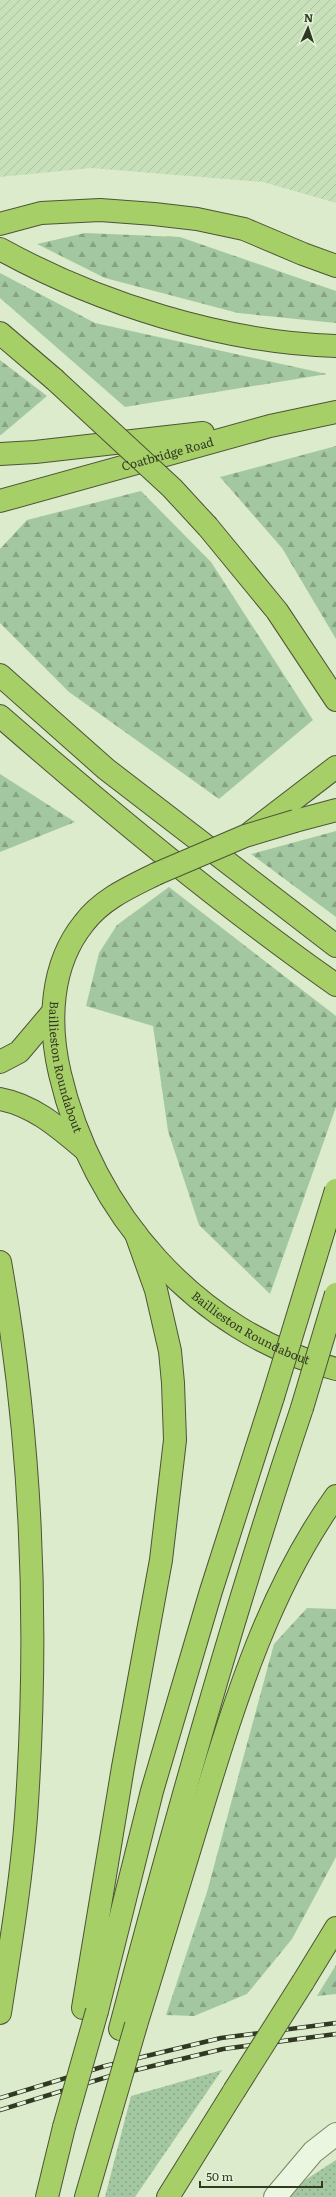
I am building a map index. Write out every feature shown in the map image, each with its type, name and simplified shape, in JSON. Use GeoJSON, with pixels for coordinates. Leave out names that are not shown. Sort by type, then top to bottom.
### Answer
{"type":"FeatureCollection","features":[{"type":"Feature","properties":{"kind":"highway"},"geometry":{"type":"LineString","coordinates":[[0,224],[41,213],[100,210],[197,219],[244,229],[336,266]]}},
{"type":"Feature","properties":{"kind":"highway"},"geometry":{"type":"LineString","coordinates":[[0,249],[35,269],[131,307],[224,332],[304,346],[336,346]]}},
{"type":"Feature","properties":{"kind":"highway"},"geometry":{"type":"LineString","coordinates":[[0,333],[54,379],[172,488],[208,527],[277,611],[320,673],[336,700]]}},
{"type":"Feature","properties":{"kind":"highway","name":"Coatbridge Road"},"geometry":{"type":"LineString","coordinates":[[0,502],[270,426],[336,412]]}},
{"type":"Feature","properties":{"kind":"highway"},"geometry":{"type":"LineString","coordinates":[[0,454],[35,452],[270,426]]}},
{"type":"Feature","properties":{"kind":"highway"},"geometry":{"type":"LineString","coordinates":[[0,675],[106,768],[336,946]]}},
{"type":"Feature","properties":{"kind":"highway"},"geometry":{"type":"LineString","coordinates":[[0,716],[140,835],[250,921],[336,985]]}},
{"type":"Feature","properties":{"kind":"highway"},"geometry":{"type":"LineString","coordinates":[[291,813],[336,767]]}},
{"type":"Feature","properties":{"kind":"highway","name":"Baillieston Roundabout"},"geometry":{"type":"LineString","coordinates":[[336,810],[291,813],[246,836],[156,874],[121,891],[98,908],[84,922],[67,951],[54,995],[52,1014],[52,1034],[56,1058],[69,1110],[84,1149],[108,1194],[136,1234],[178,1281],[229,1321],[288,1355],[336,1369]]}},
{"type":"Feature","properties":{"kind":"highway"},"geometry":{"type":"LineString","coordinates":[[2,1061],[23,1048],[52,1014]]}},
{"type":"Feature","properties":{"kind":"highway"},"geometry":{"type":"LineString","coordinates":[[4,1100],[37,1113],[54,1123],[84,1149]]}},
{"type":"Feature","properties":{"kind":"highway"},"geometry":{"type":"LineString","coordinates":[[47,2197],[90,2009],[154,1784],[211,1591],[273,1397],[336,1190]]}},
{"type":"Feature","properties":{"kind":"highway"},"geometry":{"type":"LineString","coordinates":[[90,2009],[123,1767],[161,1560],[174,1440],[173,1383],[170,1351],[156,1290],[136,1234]]}},
{"type":"Feature","properties":{"kind":"highway"},"geometry":{"type":"LineString","coordinates":[[0,1262],[14,1357],[23,1434],[31,1550],[33,1667],[26,1818],[15,1914],[0,2013]]}},
{"type":"Feature","properties":{"kind":"highway"},"geometry":{"type":"LineString","coordinates":[[78,2197],[104,2113],[128,2027],[215,1680],[254,1550],[302,1408],[336,1294]]}},
{"type":"Feature","properties":{"kind":"highway"},"geometry":{"type":"LineString","coordinates":[[128,2027],[230,1716],[259,1637],[285,1580],[313,1528],[336,1496]]}},
{"type":"Feature","properties":{"kind":"highway"},"geometry":{"type":"LineString","coordinates":[[168,2197],[336,1928]]}},
{"type":"Feature","properties":{"kind":"highway"},"geometry":{"type":"LineString","coordinates":[[86,2197],[104,2113]]}},
{"type":"Feature","properties":{"kind":"street"},"geometry":{"type":"LineString","coordinates":[[275,2197],[312,2152],[336,2134]]}},
{"type":"Feature","properties":{"kind":"green space"},"geometry":{"type":"Polygon","coordinates":[[[0,0],[336,0],[336,203],[263,182],[91,168],[0,177],[0,0]]]}},
{"type":"Feature","properties":{"kind":"green space"},"geometry":{"type":"Polygon","coordinates":[[[85,233],[180,237],[336,291],[336,323],[238,313],[105,278],[37,244],[85,233]]]}},
{"type":"Feature","properties":{"kind":"green space"},"geometry":{"type":"Polygon","coordinates":[[[0,273],[95,323],[327,374],[125,407],[0,298],[0,273]]]}},
{"type":"Feature","properties":{"kind":"green space"},"geometry":{"type":"Polygon","coordinates":[[[0,360],[47,396],[1,435],[0,435],[0,360]]]}},
{"type":"Feature","properties":{"kind":"green space"},"geometry":{"type":"Polygon","coordinates":[[[336,446],[336,639],[282,548],[220,477],[336,446]]]}},
{"type":"Feature","properties":{"kind":"green space"},"geometry":{"type":"Polygon","coordinates":[[[141,491],[211,562],[313,720],[219,799],[69,692],[0,623],[0,549],[27,520],[141,491]]]}},
{"type":"Feature","properties":{"kind":"green space"},"geometry":{"type":"Polygon","coordinates":[[[0,774],[75,822],[0,852],[0,774]]]}},
{"type":"Feature","properties":{"kind":"green space"},"geometry":{"type":"Polygon","coordinates":[[[336,831],[336,917],[251,854],[336,831]]]}},
{"type":"Feature","properties":{"kind":"green space"},"geometry":{"type":"Polygon","coordinates":[[[169,887],[336,1016],[336,1107],[270,1294],[199,1225],[168,1131],[153,1026],[86,1006],[99,953],[117,925],[169,887]]]}},
{"type":"Feature","properties":{"kind":"green space"},"geometry":{"type":"Polygon","coordinates":[[[307,1608],[336,1609],[336,1857],[292,1939],[247,1994],[194,2016],[166,2015],[207,1892],[274,1644],[307,1608]]]}},
{"type":"Feature","properties":{"kind":"green space"},"geometry":{"type":"Polygon","coordinates":[[[336,1965],[336,1994],[317,1996],[336,1965]]]}},
{"type":"Feature","properties":{"kind":"green space"},"geometry":{"type":"Polygon","coordinates":[[[222,2070],[135,2197],[105,2197],[131,2096],[222,2070]]]}},
{"type":"Feature","properties":{"kind":"green space"},"geometry":{"type":"Polygon","coordinates":[[[336,2160],[336,2197],[289,2197],[296,2186],[336,2160]]]}},
{"type":"Feature","properties":{"kind":"railway"},"geometry":{"type":"LineString","coordinates":[[0,2098],[105,2066],[221,2038],[336,2023]]}},
{"type":"Feature","properties":{"kind":"railway"},"geometry":{"type":"LineString","coordinates":[[0,2110],[107,2077],[223,2049],[336,2034]]}}]}
